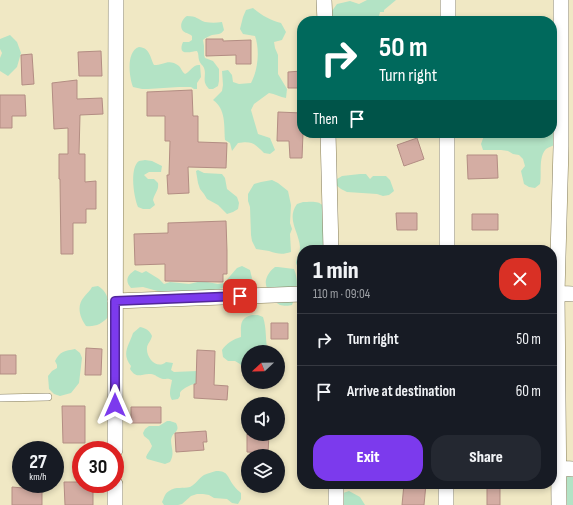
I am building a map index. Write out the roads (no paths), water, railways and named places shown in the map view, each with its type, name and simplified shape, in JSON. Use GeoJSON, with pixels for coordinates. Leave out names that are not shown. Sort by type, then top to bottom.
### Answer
{"type":"FeatureCollection","features":[{"type":"Feature","properties":{"kind":"street"},"geometry":{"type":"LineString","coordinates":[[115,441],[116,0]]}},
{"type":"Feature","properties":{"kind":"street"},"geometry":{"type":"LineString","coordinates":[[324,0],[325,16]]}},
{"type":"Feature","properties":{"kind":"street"},"geometry":{"type":"LineString","coordinates":[[448,0],[448,16]]}},
{"type":"Feature","properties":{"kind":"street"},"geometry":{"type":"LineString","coordinates":[[556,245],[561,148],[567,104],[561,0]]}},
{"type":"Feature","properties":{"kind":"street"},"geometry":{"type":"LineString","coordinates":[[561,148],[573,135]]}},
{"type":"Feature","properties":{"kind":"street"},"geometry":{"type":"LineString","coordinates":[[328,138],[331,245]]}},
{"type":"Feature","properties":{"kind":"street"},"geometry":{"type":"LineString","coordinates":[[447,138],[447,245]]}},
{"type":"Feature","properties":{"kind":"street"},"geometry":{"type":"LineString","coordinates":[[557,293],[573,294]]}},
{"type":"Feature","properties":{"kind":"street"},"geometry":{"type":"LineString","coordinates":[[115,301],[297,294]]}},
{"type":"Feature","properties":{"kind":"street"},"geometry":{"type":"LineString","coordinates":[[557,337],[566,469],[559,505]]}},
{"type":"Feature","properties":{"kind":"street"},"geometry":{"type":"LineString","coordinates":[[336,489],[336,505]]}},
{"type":"Feature","properties":{"kind":"street"},"geometry":{"type":"LineString","coordinates":[[446,489],[446,505]]}},
{"type":"Feature","properties":{"kind":"street"},"geometry":{"type":"LineString","coordinates":[[115,493],[115,505]]}},
{"type":"Feature","properties":{"kind":"lane"},"geometry":{"type":"LineString","coordinates":[[0,398],[48,397]]}}]}
